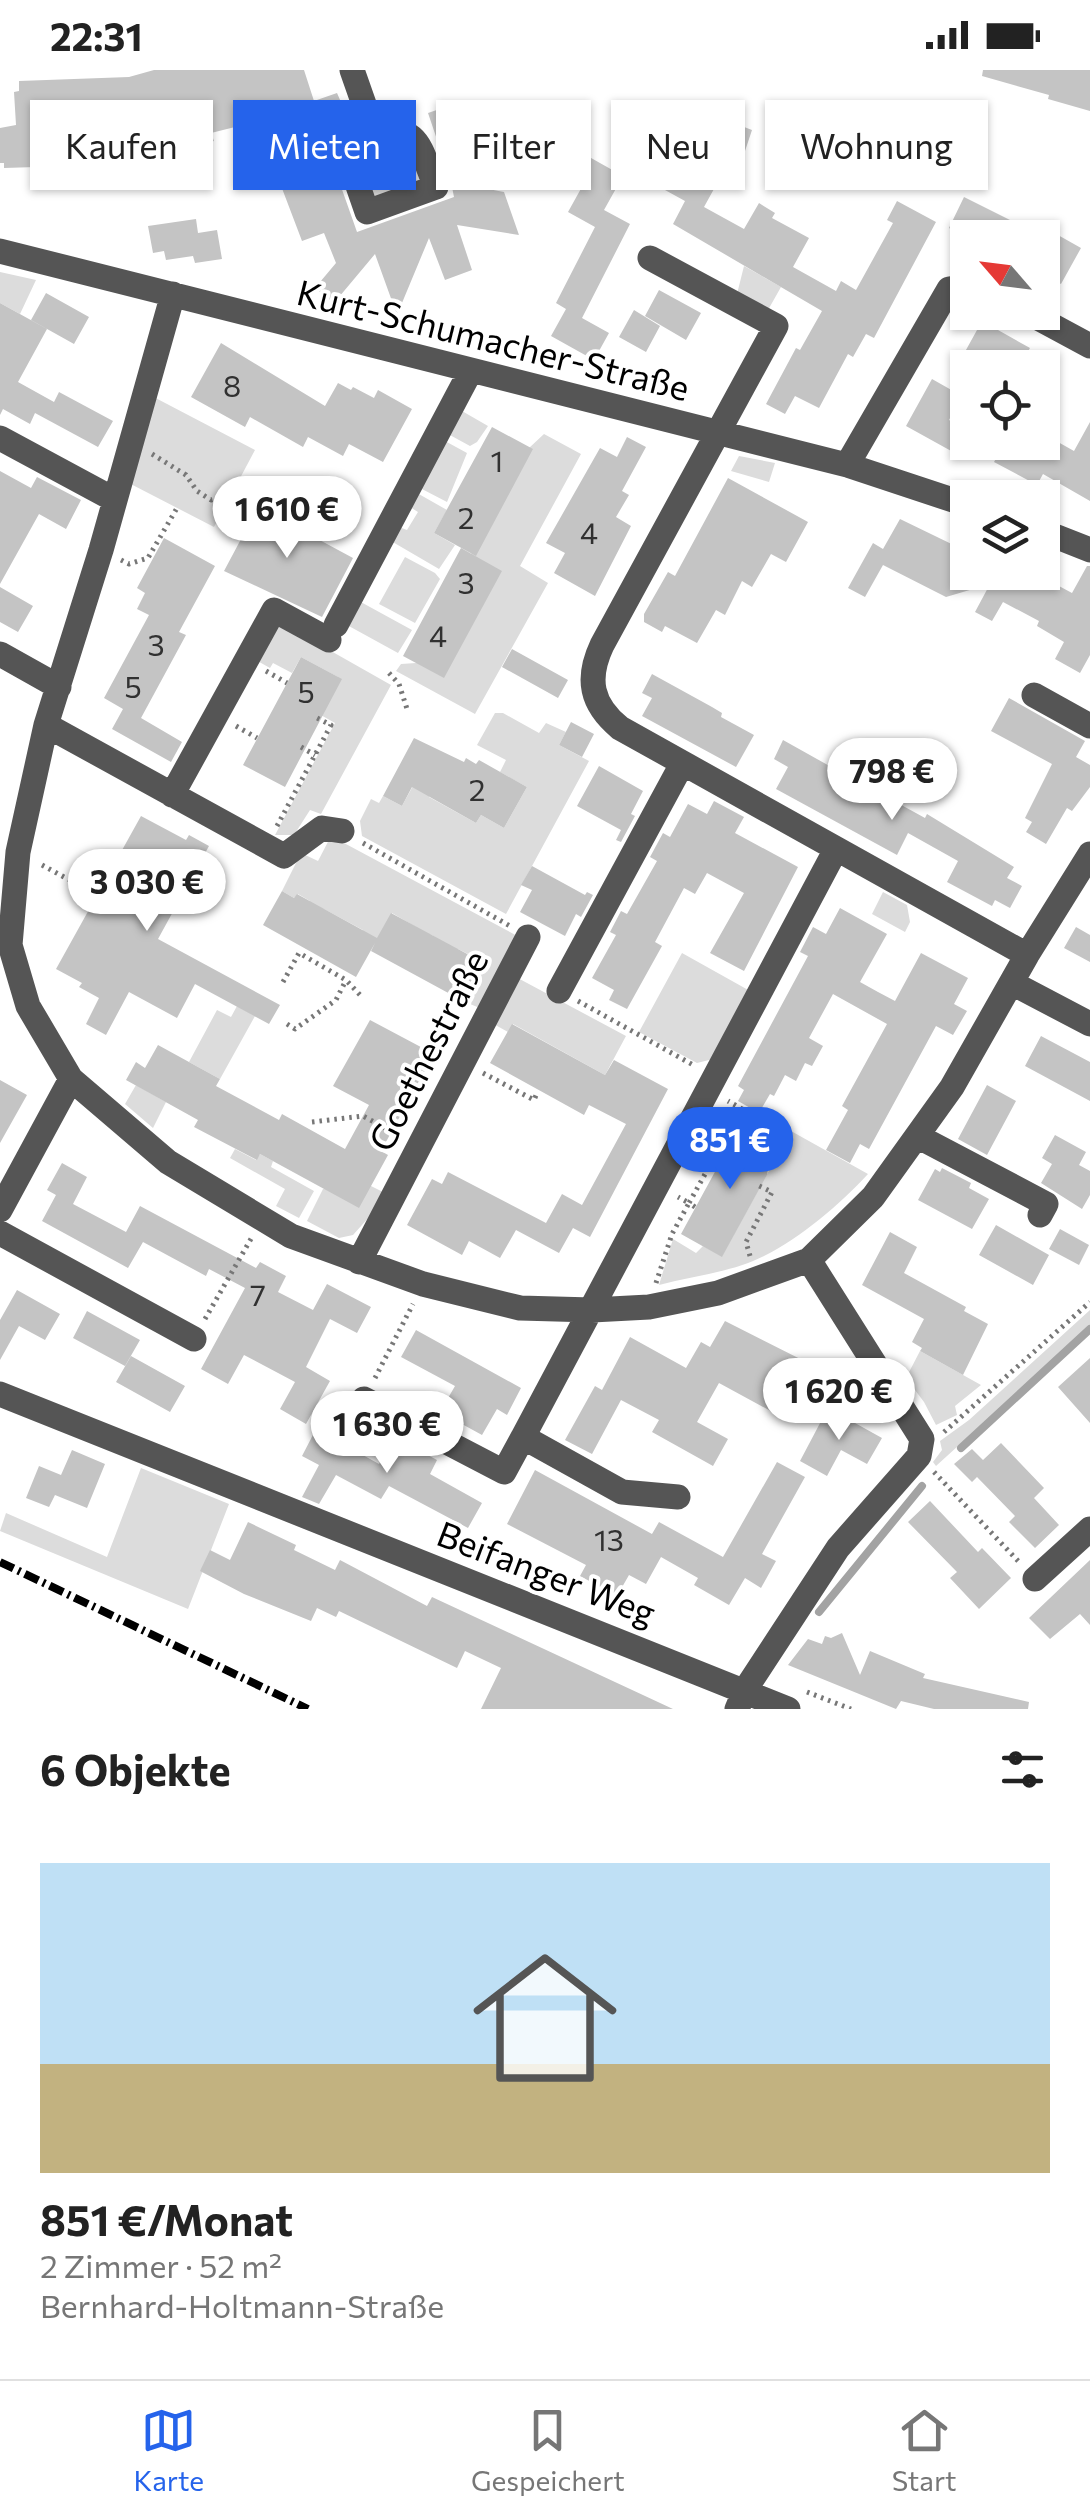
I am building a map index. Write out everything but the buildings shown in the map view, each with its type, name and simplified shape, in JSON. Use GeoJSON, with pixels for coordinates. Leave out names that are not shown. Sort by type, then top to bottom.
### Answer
{"type":"FeatureCollection","features":[{"type":"Feature","properties":{"kind":"street"},"geometry":{"type":"LineString","coordinates":[[352,70],[363,100]]}},
{"type":"Feature","properties":{"kind":"street","name":"Kurt-Schumacher-Straße"},"geometry":{"type":"LineString","coordinates":[[0,250],[847,465],[950,499]]}},
{"type":"Feature","properties":{"kind":"street"},"geometry":{"type":"LineString","coordinates":[[650,258],[776,326],[602,645],[591,677],[592,690],[606,716],[835,851],[1027,955]]}},
{"type":"Feature","properties":{"kind":"street"},"geometry":{"type":"LineString","coordinates":[[847,465],[950,289]]}},
{"type":"Feature","properties":{"kind":"street"},"geometry":{"type":"LineString","coordinates":[[173,294],[101,550],[46,726],[11,859],[5,945],[28,1006],[71,1079],[168,1162],[291,1236],[423,1284],[520,1308],[592,1310],[660,1305],[718,1293],[809,1260],[874,1196],[952,1087],[1090,854]]}},
{"type":"Feature","properties":{"kind":"street"},"geometry":{"type":"LineString","coordinates":[[1060,330],[1090,346]]}},
{"type":"Feature","properties":{"kind":"street"},"geometry":{"type":"LineString","coordinates":[[172,794],[274,610],[332,632],[470,372]]}},
{"type":"Feature","properties":{"kind":"street"},"geometry":{"type":"LineString","coordinates":[[0,438],[115,500]]}},
{"type":"Feature","properties":{"kind":"street"},"geometry":{"type":"LineString","coordinates":[[1060,538],[1090,550]]}},
{"type":"Feature","properties":{"kind":"street"},"geometry":{"type":"LineString","coordinates":[[0,654],[59,687]]}},
{"type":"Feature","properties":{"kind":"street"},"geometry":{"type":"LineString","coordinates":[[1034,695],[1090,726]]}},
{"type":"Feature","properties":{"kind":"street"},"geometry":{"type":"LineString","coordinates":[[46,726],[284,856],[322,828],[342,831]]}},
{"type":"Feature","properties":{"kind":"street"},"geometry":{"type":"LineString","coordinates":[[558,991],[682,764]]}},
{"type":"Feature","properties":{"kind":"street"},"geometry":{"type":"LineString","coordinates":[[364,1399],[504,1472],[835,851]]}},
{"type":"Feature","properties":{"kind":"street","name":"Goethestraße"},"geometry":{"type":"LineString","coordinates":[[359,1262],[528,936]]}},
{"type":"Feature","properties":{"kind":"street"},"geometry":{"type":"LineString","coordinates":[[1012,983],[1090,1024]]}},
{"type":"Feature","properties":{"kind":"street"},"geometry":{"type":"LineString","coordinates":[[0,1210],[71,1079]]}},
{"type":"Feature","properties":{"kind":"street"},"geometry":{"type":"LineString","coordinates":[[917,1136],[1046,1204],[1040,1214]]}},
{"type":"Feature","properties":{"kind":"street"},"geometry":{"type":"LineString","coordinates":[[0,1233],[194,1339]]}},
{"type":"Feature","properties":{"kind":"street"},"geometry":{"type":"LineString","coordinates":[[741,1699],[838,1548],[919,1456],[922,1439],[809,1260]]}},
{"type":"Feature","properties":{"kind":"street","name":"Beifanger Weg"},"geometry":{"type":"LineString","coordinates":[[0,1394],[741,1699],[788,1709]]}},
{"type":"Feature","properties":{"kind":"street"},"geometry":{"type":"LineString","coordinates":[[524,1437],[622,1492],[678,1497]]}},
{"type":"Feature","properties":{"kind":"street"},"geometry":{"type":"LineString","coordinates":[[1035,1579],[1090,1529]]}},
{"type":"Feature","properties":{"kind":"path"},"geometry":{"type":"LineString","coordinates":[[131,442],[186,475],[197,491],[211,500],[244,492],[308,526]]}},
{"type":"Feature","properties":{"kind":"path"},"geometry":{"type":"LineString","coordinates":[[101,550],[129,564],[148,558],[177,508]]}},
{"type":"Feature","properties":{"kind":"path"},"geometry":{"type":"LineString","coordinates":[[389,673],[399,684],[408,712]]}},
{"type":"Feature","properties":{"kind":"path"},"geometry":{"type":"LineString","coordinates":[[266,846],[331,725],[317,718]]}},
{"type":"Feature","properties":{"kind":"path"},"geometry":{"type":"LineString","coordinates":[[301,747],[315,754]]}},
{"type":"Feature","properties":{"kind":"path","name":"Goethestraße"},"geometry":{"type":"LineString","coordinates":[[342,831],[528,936]]}},
{"type":"Feature","properties":{"kind":"path"},"geometry":{"type":"LineString","coordinates":[[11,859],[97,895]]}},
{"type":"Feature","properties":{"kind":"path"},"geometry":{"type":"LineString","coordinates":[[283,982],[299,953],[346,980],[362,997]]}},
{"type":"Feature","properties":{"kind":"path"},"geometry":{"type":"LineString","coordinates":[[286,1024],[295,1029],[336,1000],[346,980]]}},
{"type":"Feature","properties":{"kind":"path"},"geometry":{"type":"LineString","coordinates":[[558,991],[712,1084],[742,1108],[722,1151],[672,1234],[656,1284],[660,1305]]}},
{"type":"Feature","properties":{"kind":"path"},"geometry":{"type":"LineString","coordinates":[[462,1062],[534,1100],[537,1093]]}},
{"type":"Feature","properties":{"kind":"path"},"geometry":{"type":"LineString","coordinates":[[312,1122],[362,1116],[418,1145]]}},
{"type":"Feature","properties":{"kind":"path"},"geometry":{"type":"LineString","coordinates":[[687,1131],[722,1151]]}},
{"type":"Feature","properties":{"kind":"path"},"geometry":{"type":"LineString","coordinates":[[751,1260],[746,1242],[772,1192],[757,1185]]}},
{"type":"Feature","properties":{"kind":"path"},"geometry":{"type":"LineString","coordinates":[[658,1186],[692,1205]]}},
{"type":"Feature","properties":{"kind":"path"},"geometry":{"type":"LineString","coordinates":[[194,1339],[262,1219]]}},
{"type":"Feature","properties":{"kind":"path"},"geometry":{"type":"LineString","coordinates":[[364,1399],[423,1284]]}},
{"type":"Feature","properties":{"kind":"path"},"geometry":{"type":"LineString","coordinates":[[944,1432],[1090,1302]]}},
{"type":"Feature","properties":{"kind":"path"},"geometry":{"type":"LineString","coordinates":[[919,1456],[1035,1579]]}},
{"type":"Feature","properties":{"kind":"shaded area"},"geometry":{"type":"Polygon","coordinates":[[[367,190],[404,190],[370,202],[367,190]]]}},
{"type":"Feature","properties":{"kind":"shaded area"},"geometry":{"type":"Polygon","coordinates":[[[744,266],[781,287],[768,310],[737,294],[744,266]]]}},
{"type":"Feature","properties":{"kind":"shaded area"},"geometry":{"type":"Polygon","coordinates":[[[0,272],[36,280],[20,314],[0,303],[0,272]]]}},
{"type":"Feature","properties":{"kind":"shaded area"},"geometry":{"type":"Polygon","coordinates":[[[146,393],[255,450],[214,527],[121,479],[146,393]]]}},
{"type":"Feature","properties":{"kind":"shaded area"},"geometry":{"type":"Polygon","coordinates":[[[462,411],[488,426],[470,446],[448,434],[462,411]]]}},
{"type":"Feature","properties":{"kind":"shaded area"},"geometry":{"type":"Polygon","coordinates":[[[544,434],[581,454],[520,566],[548,583],[475,714],[396,671],[401,664],[416,663],[529,448],[544,434]]]}},
{"type":"Feature","properties":{"kind":"shaded area"},"geometry":{"type":"Polygon","coordinates":[[[445,441],[467,453],[447,502],[420,488],[445,441]]]}},
{"type":"Feature","properties":{"kind":"shaded area"},"geometry":{"type":"Polygon","coordinates":[[[739,456],[775,463],[769,482],[731,471],[739,456]]]}},
{"type":"Feature","properties":{"kind":"shaded area"},"geometry":{"type":"Polygon","coordinates":[[[417,493],[447,510],[434,533],[455,545],[439,569],[391,541],[399,527],[407,530],[418,512],[410,507],[417,493]]]}},
{"type":"Feature","properties":{"kind":"shaded area"},"geometry":{"type":"Polygon","coordinates":[[[405,557],[440,579],[415,623],[379,604],[405,557]]]}},
{"type":"Feature","properties":{"kind":"shaded area"},"geometry":{"type":"Polygon","coordinates":[[[359,601],[412,630],[398,653],[347,625],[359,601]]]}},
{"type":"Feature","properties":{"kind":"shaded area"},"geometry":{"type":"Polygon","coordinates":[[[278,621],[391,685],[321,814],[310,810],[294,835],[275,835],[335,723],[319,714],[338,677],[301,657],[292,673],[254,659],[278,621]]]}},
{"type":"Feature","properties":{"kind":"shaded area"},"geometry":{"type":"Polygon","coordinates":[[[495,713],[503,713],[539,733],[546,723],[566,732],[559,745],[589,761],[506,914],[362,836],[360,821],[371,799],[379,803],[383,796],[402,806],[431,753],[429,797],[476,823],[481,815],[504,828],[527,787],[500,772],[506,760],[477,745],[495,713]]]}},
{"type":"Feature","properties":{"kind":"shaded area"},"geometry":{"type":"Polygon","coordinates":[[[331,836],[521,938],[482,1009],[463,1001],[480,967],[470,955],[458,949],[455,953],[432,935],[414,931],[416,927],[392,913],[375,943],[361,935],[363,930],[324,909],[308,906],[310,901],[298,894],[294,898],[282,891],[301,853],[318,861],[331,836]]]}},
{"type":"Feature","properties":{"kind":"shaded area"},"geometry":{"type":"Polygon","coordinates":[[[883,892],[907,905],[910,922],[905,932],[872,914],[883,892]]]}},
{"type":"Feature","properties":{"kind":"shaded area"},"geometry":{"type":"Polygon","coordinates":[[[682,953],[750,991],[713,1059],[697,1063],[639,1032],[682,953]]]}},
{"type":"Feature","properties":{"kind":"shaded area"},"geometry":{"type":"Polygon","coordinates":[[[514,976],[626,1036],[605,1075],[513,1024],[508,1032],[490,1022],[514,976]]]}},
{"type":"Feature","properties":{"kind":"shaded area"},"geometry":{"type":"Polygon","coordinates":[[[237,1006],[255,1016],[220,1079],[189,1062],[217,1010],[231,1017],[237,1006]]]}},
{"type":"Feature","properties":{"kind":"shaded area"},"geometry":{"type":"Polygon","coordinates":[[[136,1085],[166,1102],[153,1128],[125,1104],[136,1085]]]}},
{"type":"Feature","properties":{"kind":"shaded area"},"geometry":{"type":"Polygon","coordinates":[[[791,1131],[868,1174],[819,1220],[764,1256],[726,1270],[659,1285],[673,1239],[696,1253],[703,1246],[722,1256],[791,1131]]]}},
{"type":"Feature","properties":{"kind":"shaded area"},"geometry":{"type":"Polygon","coordinates":[[[235,1149],[256,1160],[260,1154],[273,1161],[271,1167],[314,1191],[299,1218],[276,1206],[285,1189],[230,1158],[235,1149]]]}},
{"type":"Feature","properties":{"kind":"shaded area"},"geometry":{"type":"Polygon","coordinates":[[[371,1186],[383,1192],[370,1216],[353,1235],[339,1238],[307,1221],[323,1189],[371,1186]]]}},
{"type":"Feature","properties":{"kind":"shaded area"},"geometry":{"type":"Polygon","coordinates":[[[1090,1310],[1090,1326],[936,1466],[933,1462],[942,1450],[940,1441],[969,1420],[1090,1310]]]}},
{"type":"Feature","properties":{"kind":"shaded area"},"geometry":{"type":"Polygon","coordinates":[[[920,1351],[981,1385],[955,1406],[957,1415],[936,1425],[906,1378],[920,1351]]]}},
{"type":"Feature","properties":{"kind":"shaded area"},"geometry":{"type":"Polygon","coordinates":[[[141,1468],[229,1504],[188,1609],[0,1531],[6,1513],[107,1557],[141,1468]]]}},
{"type":"Feature","properties":{"kind":"waterway"},"geometry":{"type":"LineString","coordinates":[[961,1448],[1090,1329]]}},
{"type":"Feature","properties":{"kind":"waterway"},"geometry":{"type":"LineString","coordinates":[[819,1612],[922,1486]]}},
{"type":"Feature","properties":{"kind":"railway"},"geometry":{"type":"LineString","coordinates":[[0,1562],[308,1709]]}}]}
